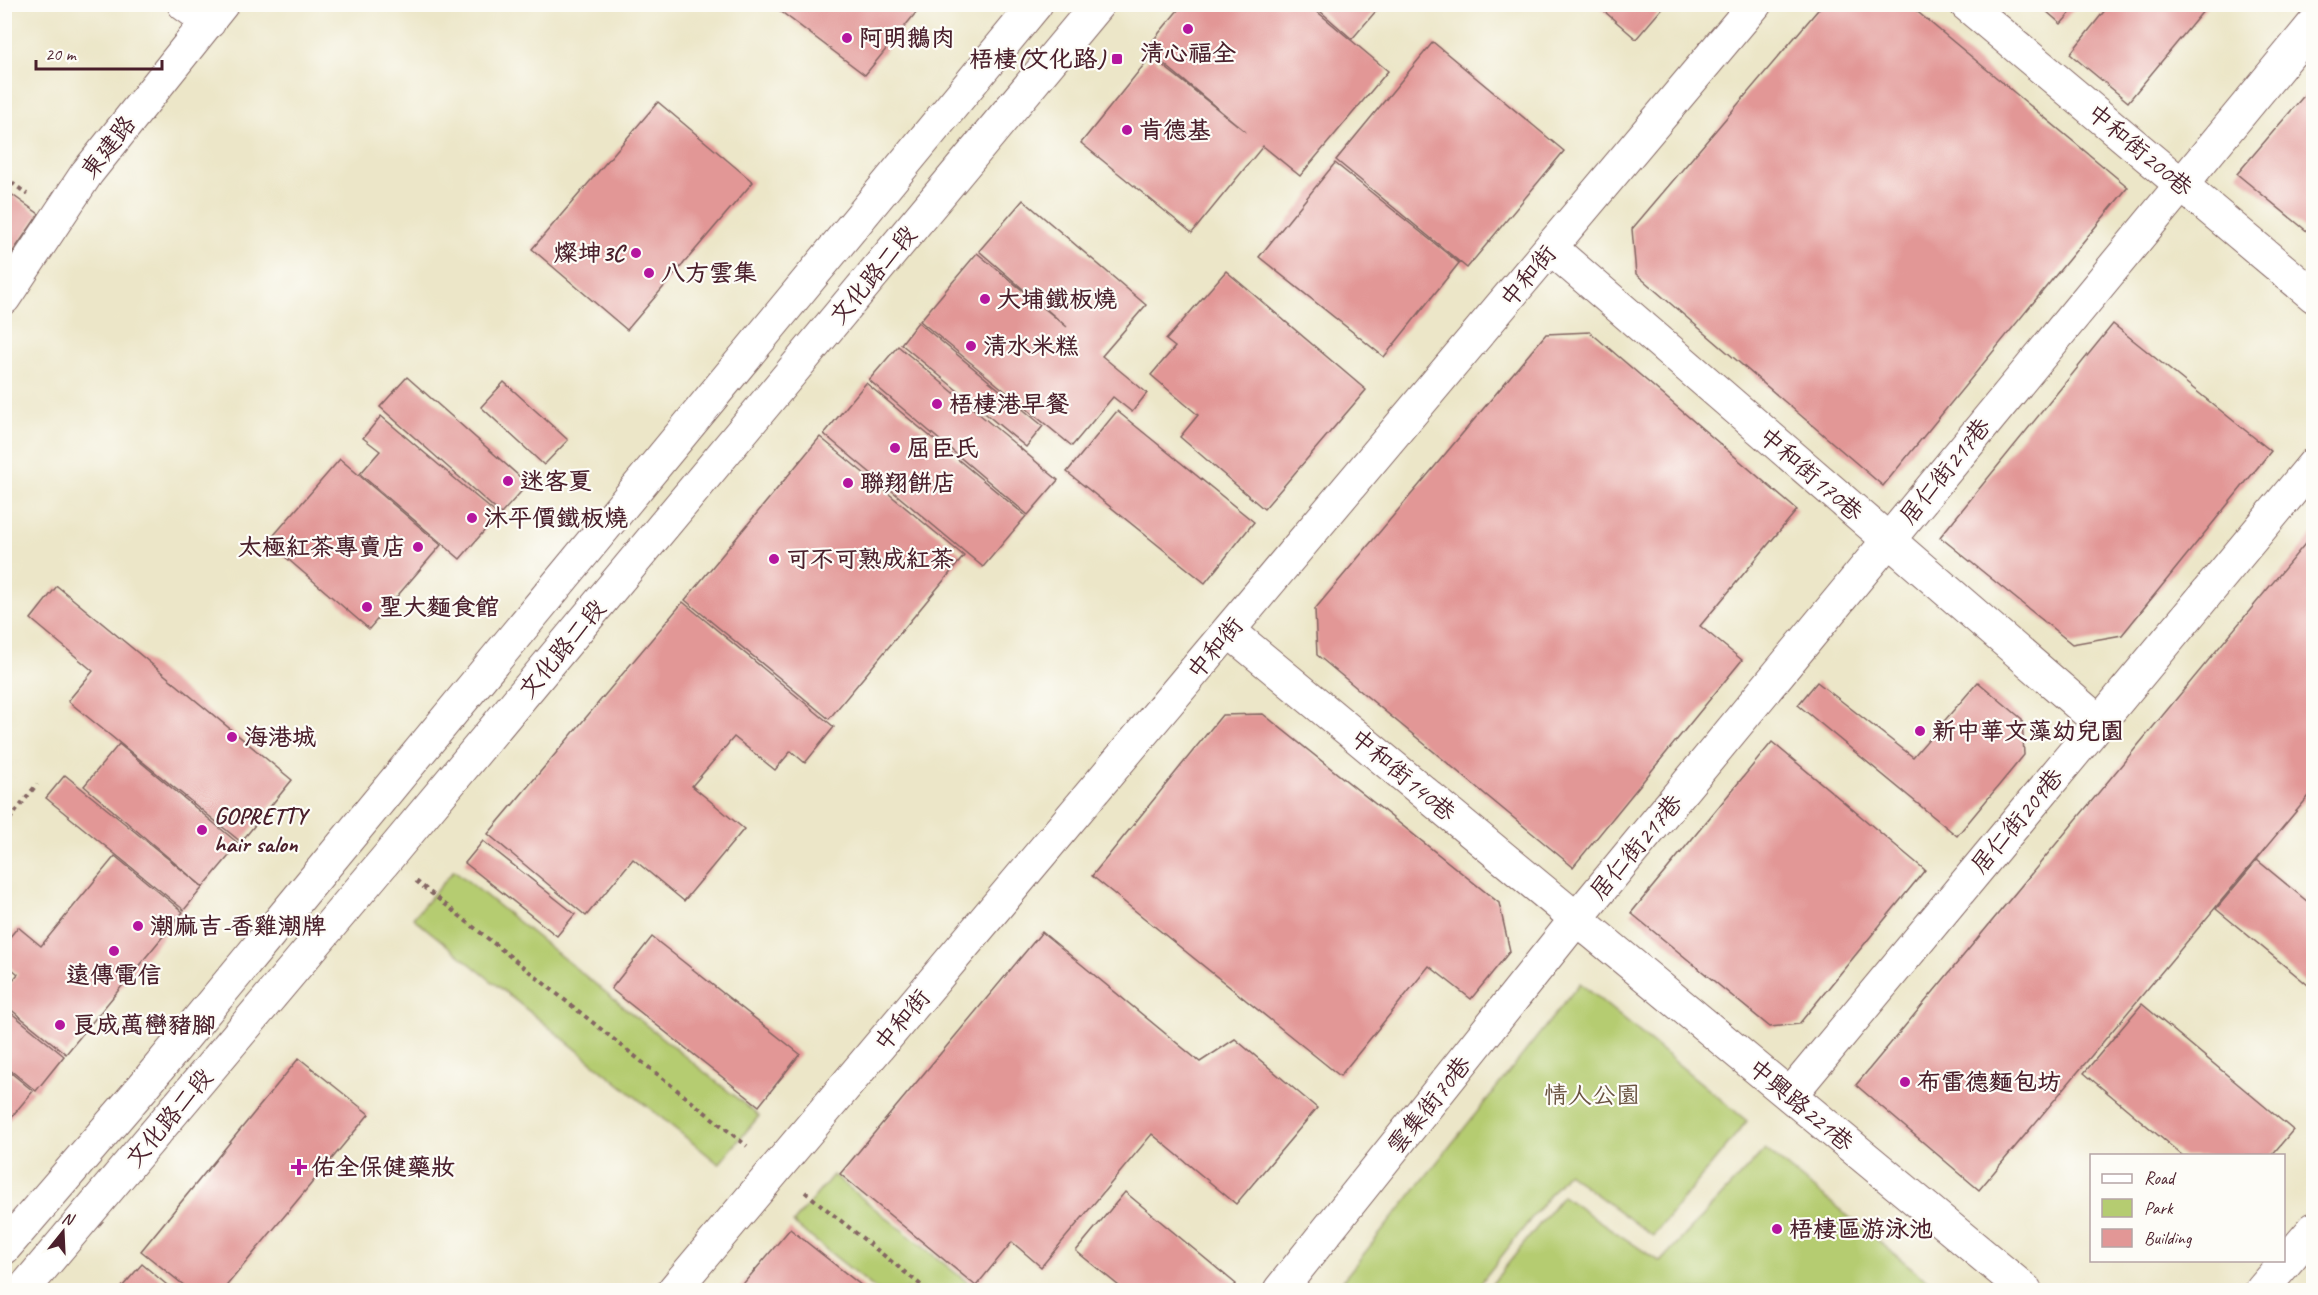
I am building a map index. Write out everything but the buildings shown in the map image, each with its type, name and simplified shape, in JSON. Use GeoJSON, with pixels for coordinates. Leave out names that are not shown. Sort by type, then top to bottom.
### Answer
{"type":"FeatureCollection","features":[{"type":"Feature","properties":{"kind":"street","name":"文化路二段"},"geometry":{"type":"LineString","coordinates":[[4,1248],[143,1087],[1036,4]]}},
{"type":"Feature","properties":{"kind":"street","name":"文化路二段"},"geometry":{"type":"LineString","coordinates":[[22,1290],[387,858],[1098,4]]}},
{"type":"Feature","properties":{"kind":"street","name":"中和街"},"geometry":{"type":"LineString","coordinates":[[674,1290],[1755,4]]}},
{"type":"Feature","properties":{"kind":"street","name":"中和街200巷"},"geometry":{"type":"LineString","coordinates":[[1966,4],[2313,296]]}},
{"type":"Feature","properties":{"kind":"street","name":"東建路"},"geometry":{"type":"LineString","coordinates":[[4,298],[87,173],[205,10]]}},
{"type":"Feature","properties":{"kind":"street","name":"居仁街217巷"},"geometry":{"type":"LineString","coordinates":[[1577,918],[2313,24]]}},
{"type":"Feature","properties":{"kind":"street","name":"中和街170巷"},"geometry":{"type":"LineString","coordinates":[[1551,248],[2099,722]]}},
{"type":"Feature","properties":{"kind":"street"},"geometry":{"type":"LineString","coordinates":[[660,461],[695,489]]}},
{"type":"Feature","properties":{"kind":"street","name":"居仁街209巷"},"geometry":{"type":"LineString","coordinates":[[1790,1095],[2313,464]]}},
{"type":"Feature","properties":{"kind":"street","name":"中和街140巷"},"geometry":{"type":"LineString","coordinates":[[1229,630],[1577,918]]}},
{"type":"Feature","properties":{"kind":"street","name":"中興路221巷"},"geometry":{"type":"LineString","coordinates":[[1577,918],[2025,1290]]}},
{"type":"Feature","properties":{"kind":"street","name":"雲集街70巷"},"geometry":{"type":"LineString","coordinates":[[1280,1290],[1577,918]]}},
{"type":"Feature","properties":{"kind":"street"},"geometry":{"type":"LineString","coordinates":[[2262,1290],[2313,1229]]}},
{"type":"Feature","properties":{"kind":"path"},"geometry":{"type":"LineString","coordinates":[[4,827],[37,784]]}},
{"type":"Feature","properties":{"kind":"path"},"geometry":{"type":"LineString","coordinates":[[387,858],[927,1290]]}},
{"type":"Feature","properties":{"kind":"green space"},"geometry":{"type":"Polygon","coordinates":[[[454,870],[759,1116],[719,1164],[413,918],[454,870]]]}},
{"type":"Feature","properties":{"kind":"green space","name":"情人公園"},"geometry":{"type":"Polygon","coordinates":[[[1580,983],[1747,1121],[1653,1236],[1567,1173],[1475,1290],[1335,1290],[1580,983]]]}},
{"type":"Feature","properties":{"kind":"green space","name":"梧棲區游泳池"},"geometry":{"type":"Polygon","coordinates":[[[1765,1149],[1939,1290],[1487,1290],[1562,1196],[1660,1262],[1765,1149]]]}},
{"type":"Feature","properties":{"kind":"green space"},"geometry":{"type":"Polygon","coordinates":[[[833,1175],[977,1290],[877,1290],[793,1223],[833,1175]]]}},
{"type":"Feature","properties":{"kind":"place","name":"清心福全"},"geometry":{"type":"Point","coordinates":[1188,29]}},
{"type":"Feature","properties":{"kind":"place","name":"阿明鵝肉"},"geometry":{"type":"Point","coordinates":[847,38]}},
{"type":"Feature","properties":{"kind":"place","name":"梧棲(文化路)"},"geometry":{"type":"Point","coordinates":[1117,59]}},
{"type":"Feature","properties":{"kind":"place","name":"肯德基"},"geometry":{"type":"Point","coordinates":[1127,130]}},
{"type":"Feature","properties":{"kind":"place","name":"燦坤3C"},"geometry":{"type":"Point","coordinates":[636,253]}},
{"type":"Feature","properties":{"kind":"place","name":"八方雲集"},"geometry":{"type":"Point","coordinates":[649,273]}},
{"type":"Feature","properties":{"kind":"place","name":"大埔鐵板燒"},"geometry":{"type":"Point","coordinates":[985,299]}},
{"type":"Feature","properties":{"kind":"place","name":"清水米糕"},"geometry":{"type":"Point","coordinates":[971,346]}},
{"type":"Feature","properties":{"kind":"place","name":"梧棲港早餐"},"geometry":{"type":"Point","coordinates":[937,404]}},
{"type":"Feature","properties":{"kind":"place","name":"屈臣氏"},"geometry":{"type":"Point","coordinates":[895,448]}},
{"type":"Feature","properties":{"kind":"place","name":"迷客夏"},"geometry":{"type":"Point","coordinates":[508,481]}},
{"type":"Feature","properties":{"kind":"place","name":"聯翔餅店"},"geometry":{"type":"Point","coordinates":[848,483]}},
{"type":"Feature","properties":{"kind":"place","name":"沐平價鐵板燒"},"geometry":{"type":"Point","coordinates":[472,518]}},
{"type":"Feature","properties":{"kind":"place","name":"太極紅茶專賣店"},"geometry":{"type":"Point","coordinates":[418,547]}},
{"type":"Feature","properties":{"kind":"place","name":"可不可熟成紅茶"},"geometry":{"type":"Point","coordinates":[774,559]}},
{"type":"Feature","properties":{"kind":"place","name":"聖大麵食館"},"geometry":{"type":"Point","coordinates":[367,607]}},
{"type":"Feature","properties":{"kind":"place","name":"新中華文藻幼兒園"},"geometry":{"type":"Point","coordinates":[1920,731]}},
{"type":"Feature","properties":{"kind":"place","name":"海港城"},"geometry":{"type":"Point","coordinates":[232,737]}},
{"type":"Feature","properties":{"kind":"place","name":"GOPRETTY hair salon"},"geometry":{"type":"Point","coordinates":[202,830]}},
{"type":"Feature","properties":{"kind":"place","name":"潮麻吉-香雞潮牌"},"geometry":{"type":"Point","coordinates":[138,926]}},
{"type":"Feature","properties":{"kind":"place","name":"遠傳電信"},"geometry":{"type":"Point","coordinates":[114,951]}},
{"type":"Feature","properties":{"kind":"place","name":"良成萬巒豬腳"},"geometry":{"type":"Point","coordinates":[60,1025]}},
{"type":"Feature","properties":{"kind":"place","name":"布雷德麵包坊"},"geometry":{"type":"Point","coordinates":[1905,1082]}},
{"type":"Feature","properties":{"kind":"place","name":"佑全保健藥妝"},"geometry":{"type":"Point","coordinates":[299,1167]}},
{"type":"Feature","properties":{"kind":"place","name":"梧棲區游泳池"},"geometry":{"type":"Point","coordinates":[1777,1229]}}]}
